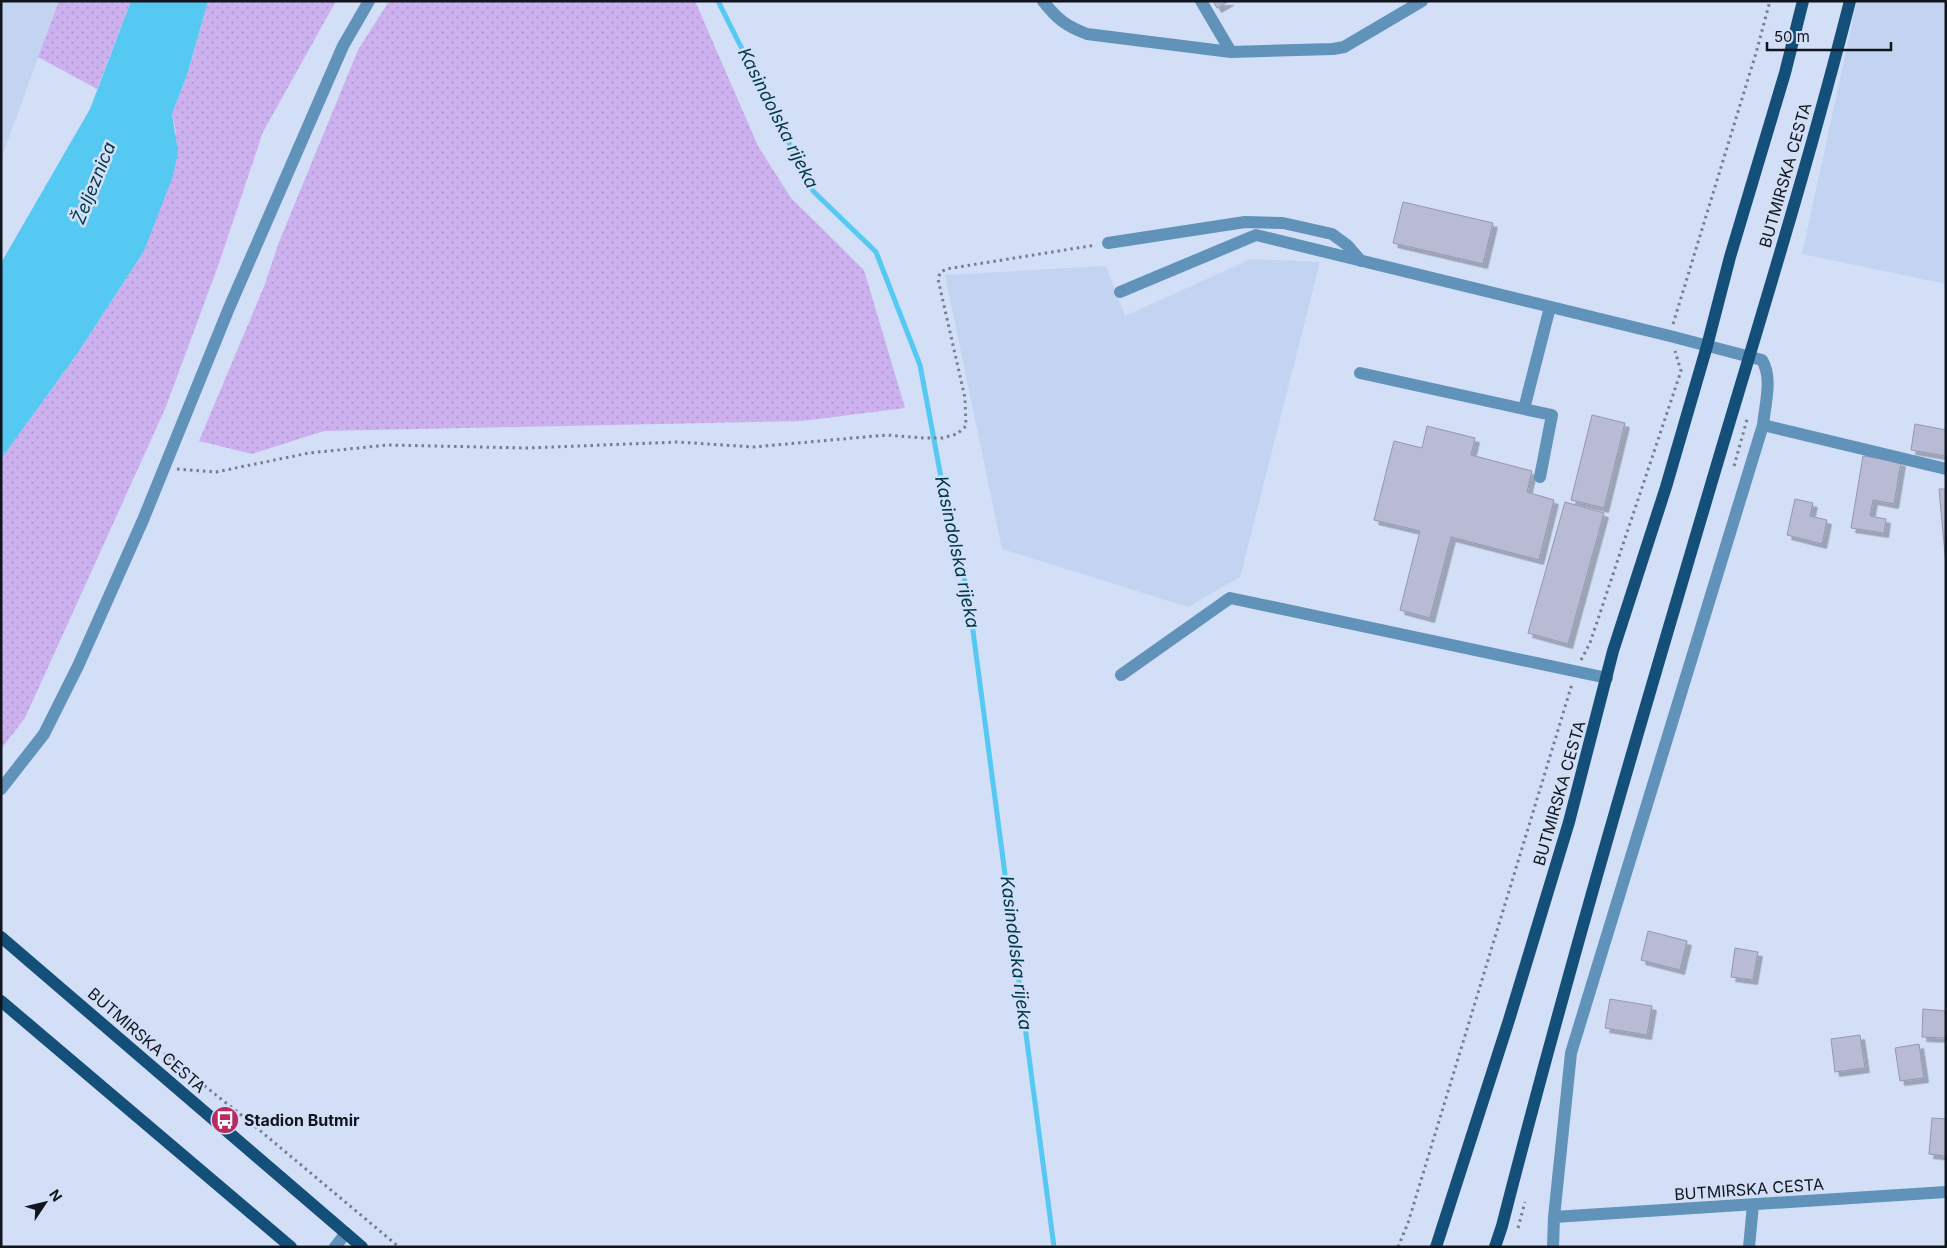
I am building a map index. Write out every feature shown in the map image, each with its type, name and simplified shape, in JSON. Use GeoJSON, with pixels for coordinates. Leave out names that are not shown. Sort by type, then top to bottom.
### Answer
{"type":"FeatureCollection","features":[{"type":"Feature","properties":{"kind":"main road","name":"BUTMIRSKA CESTA"},"geometry":{"type":"LineString","coordinates":[[1436,1247],[1509,1020],[1566,831],[1613,651],[1666,487],[1707,346],[1730,257],[1786,73],[1803,1]]}},
{"type":"Feature","properties":{"kind":"main road","name":"BUTMIRSKA CESTA"},"geometry":{"type":"LineString","coordinates":[[1495,1247],[1552,1036],[1750,358],[1850,1]]}},
{"type":"Feature","properties":{"kind":"main road","name":"BUTMIRSKA CESTA"},"geometry":{"type":"LineString","coordinates":[[1,937],[362,1247]]}},
{"type":"Feature","properties":{"kind":"main road"},"geometry":{"type":"LineString","coordinates":[[1,1001],[291,1247]]}},
{"type":"Feature","properties":{"kind":"street"},"geometry":{"type":"LineString","coordinates":[[1,789],[44,734],[78,666],[143,520],[229,308],[339,55],[370,1]]}},
{"type":"Feature","properties":{"kind":"street"},"geometry":{"type":"LineString","coordinates":[[1043,1],[1055,16],[1069,27],[1087,34],[1231,52],[1333,49],[1344,47],[1422,1]]}},
{"type":"Feature","properties":{"kind":"street"},"geometry":{"type":"LineString","coordinates":[[1200,1],[1231,52]]}},
{"type":"Feature","properties":{"kind":"street"},"geometry":{"type":"LineString","coordinates":[[1108,242],[1245,222],[1283,224],[1332,234],[1347,244],[1360,261]]}},
{"type":"Feature","properties":{"kind":"street"},"geometry":{"type":"LineString","coordinates":[[1120,292],[1256,235],[1670,336],[1762,360],[1767,368],[1768,381],[1763,424],[1571,1053],[1554,1217],[1553,1247]]}},
{"type":"Feature","properties":{"kind":"street"},"geometry":{"type":"LineString","coordinates":[[1524,409],[1550,307]]}},
{"type":"Feature","properties":{"kind":"street"},"geometry":{"type":"LineString","coordinates":[[1360,373],[1552,415],[1540,477]]}},
{"type":"Feature","properties":{"kind":"street"},"geometry":{"type":"LineString","coordinates":[[1763,424],[1946,469]]}},
{"type":"Feature","properties":{"kind":"street"},"geometry":{"type":"LineString","coordinates":[[1121,675],[1230,598],[1607,678]]}},
{"type":"Feature","properties":{"kind":"street","name":"BUTMIRSKA CESTA"},"geometry":{"type":"LineString","coordinates":[[1554,1217],[1946,1192]]}},
{"type":"Feature","properties":{"kind":"street"},"geometry":{"type":"LineString","coordinates":[[1749,1247],[1753,1205]]}},
{"type":"Feature","properties":{"kind":"street"},"geometry":{"type":"LineString","coordinates":[[335,1247],[346,1233]]}},
{"type":"Feature","properties":{"kind":"path"},"geometry":{"type":"LineString","coordinates":[[1398,1247],[1408,1223],[1576,670],[1590,643],[1681,371],[1670,336],[1756,54],[1770,1]]}},
{"type":"Feature","properties":{"kind":"path"},"geometry":{"type":"LineString","coordinates":[[164,468],[216,472],[309,453],[388,445],[527,448],[678,442],[753,447],[887,435],[942,438],[957,434],[966,426],[966,398],[938,279],[940,273],[946,269],[1108,242]]}},
{"type":"Feature","properties":{"kind":"path"},"geometry":{"type":"LineString","coordinates":[[116,1015],[245,1118],[399,1247]]}},
{"type":"Feature","properties":{"kind":"shaded area"},"geometry":{"type":"Polygon","coordinates":[[[1,1],[59,1],[1,159],[1,1]]]}},
{"type":"Feature","properties":{"kind":"shaded area"},"geometry":{"type":"Polygon","coordinates":[[[59,1],[131,1],[97,89],[38,57],[59,1]]]}},
{"type":"Feature","properties":{"kind":"shaded area"},"geometry":{"type":"Polygon","coordinates":[[[208,1],[336,1],[263,132],[217,269],[165,409],[25,718],[1,749],[1,459],[77,354],[144,251],[176,132],[172,114],[187,75],[208,1]]]}},
{"type":"Feature","properties":{"kind":"shaded area"},"geometry":{"type":"Polygon","coordinates":[[[389,1],[695,1],[758,146],[791,198],[864,270],[905,408],[802,421],[324,431],[252,454],[199,441],[265,284],[279,242],[358,50],[389,1]]]}},
{"type":"Feature","properties":{"kind":"shaded area"},"geometry":{"type":"Polygon","coordinates":[[[1857,1],[1946,1],[1946,284],[1802,254],[1857,1]]]}},
{"type":"Feature","properties":{"kind":"shaded area"},"geometry":{"type":"Polygon","coordinates":[[[1251,259],[1320,262],[1240,577],[1188,607],[1002,549],[945,275],[1106,266],[1125,316],[1251,259]]]}},
{"type":"Feature","properties":{"kind":"water","name":"Željeznica"},"geometry":{"type":"Polygon","coordinates":[[[131,1],[208,1],[187,75],[172,114],[178,152],[173,176],[144,251],[77,354],[1,459],[1,263],[90,109],[131,1]]]}},
{"type":"Feature","properties":{"kind":"building"},"geometry":{"type":"Polygon","coordinates":[[[1213,1],[1229,1],[1217,8],[1213,1]]]}},
{"type":"Feature","properties":{"kind":"building"},"geometry":{"type":"Polygon","coordinates":[[[1403,202],[1493,223],[1483,264],[1393,243],[1403,202]]]}},
{"type":"Feature","properties":{"kind":"building"},"geometry":{"type":"Polygon","coordinates":[[[1592,415],[1625,423],[1604,508],[1571,500],[1592,415]]]}},
{"type":"Feature","properties":{"kind":"building"},"geometry":{"type":"Polygon","coordinates":[[[1915,424],[1946,430],[1946,456],[1911,450],[1915,424]]]}},
{"type":"Feature","properties":{"kind":"building"},"geometry":{"type":"Polygon","coordinates":[[[1427,426],[1475,438],[1471,455],[1532,471],[1527,492],[1554,500],[1539,560],[1451,537],[1430,618],[1400,610],[1420,531],[1374,520],[1394,441],[1422,448],[1427,426]]]}},
{"type":"Feature","properties":{"kind":"building"},"geometry":{"type":"Polygon","coordinates":[[[1863,456],[1901,462],[1894,504],[1873,500],[1870,516],[1886,519],[1884,533],[1851,528],[1863,456]]]}},
{"type":"Feature","properties":{"kind":"building"},"geometry":{"type":"Polygon","coordinates":[[[1939,489],[1946,489],[1946,565],[1939,489]]]}},
{"type":"Feature","properties":{"kind":"building"},"geometry":{"type":"Polygon","coordinates":[[[1795,499],[1813,503],[1810,516],[1827,520],[1822,544],[1787,535],[1795,499]]]}},
{"type":"Feature","properties":{"kind":"building"},"geometry":{"type":"Polygon","coordinates":[[[1565,502],[1604,513],[1568,644],[1528,633],[1565,502]]]}},
{"type":"Feature","properties":{"kind":"building"},"geometry":{"type":"Polygon","coordinates":[[[1648,931],[1687,941],[1680,970],[1641,960],[1648,931]]]}},
{"type":"Feature","properties":{"kind":"building"},"geometry":{"type":"Polygon","coordinates":[[[1735,948],[1758,952],[1753,980],[1731,977],[1735,948]]]}},
{"type":"Feature","properties":{"kind":"building"},"geometry":{"type":"Polygon","coordinates":[[[1610,999],[1652,1006],[1647,1035],[1605,1028],[1610,999]]]}},
{"type":"Feature","properties":{"kind":"building"},"geometry":{"type":"Polygon","coordinates":[[[1923,1009],[1946,1011],[1946,1038],[1922,1037],[1923,1009]]]}},
{"type":"Feature","properties":{"kind":"building"},"geometry":{"type":"Polygon","coordinates":[[[1860,1035],[1865,1068],[1835,1072],[1831,1039],[1860,1035]]]}},
{"type":"Feature","properties":{"kind":"building"},"geometry":{"type":"Polygon","coordinates":[[[1919,1044],[1924,1078],[1900,1081],[1895,1048],[1919,1044]]]}},
{"type":"Feature","properties":{"kind":"building"},"geometry":{"type":"Polygon","coordinates":[[[1932,1118],[1946,1119],[1946,1156],[1929,1154],[1932,1118]]]}},
{"type":"Feature","properties":{"kind":"waterway","name":"Kasindolska rijeka"},"geometry":{"type":"LineString","coordinates":[[718,1],[813,191],[876,252],[920,365],[949,520],[968,593],[1054,1247]]}},
{"type":"Feature","properties":{"kind":"place","name":"Stadion Butmir"},"geometry":{"type":"Point","coordinates":[225,1120]}}]}
